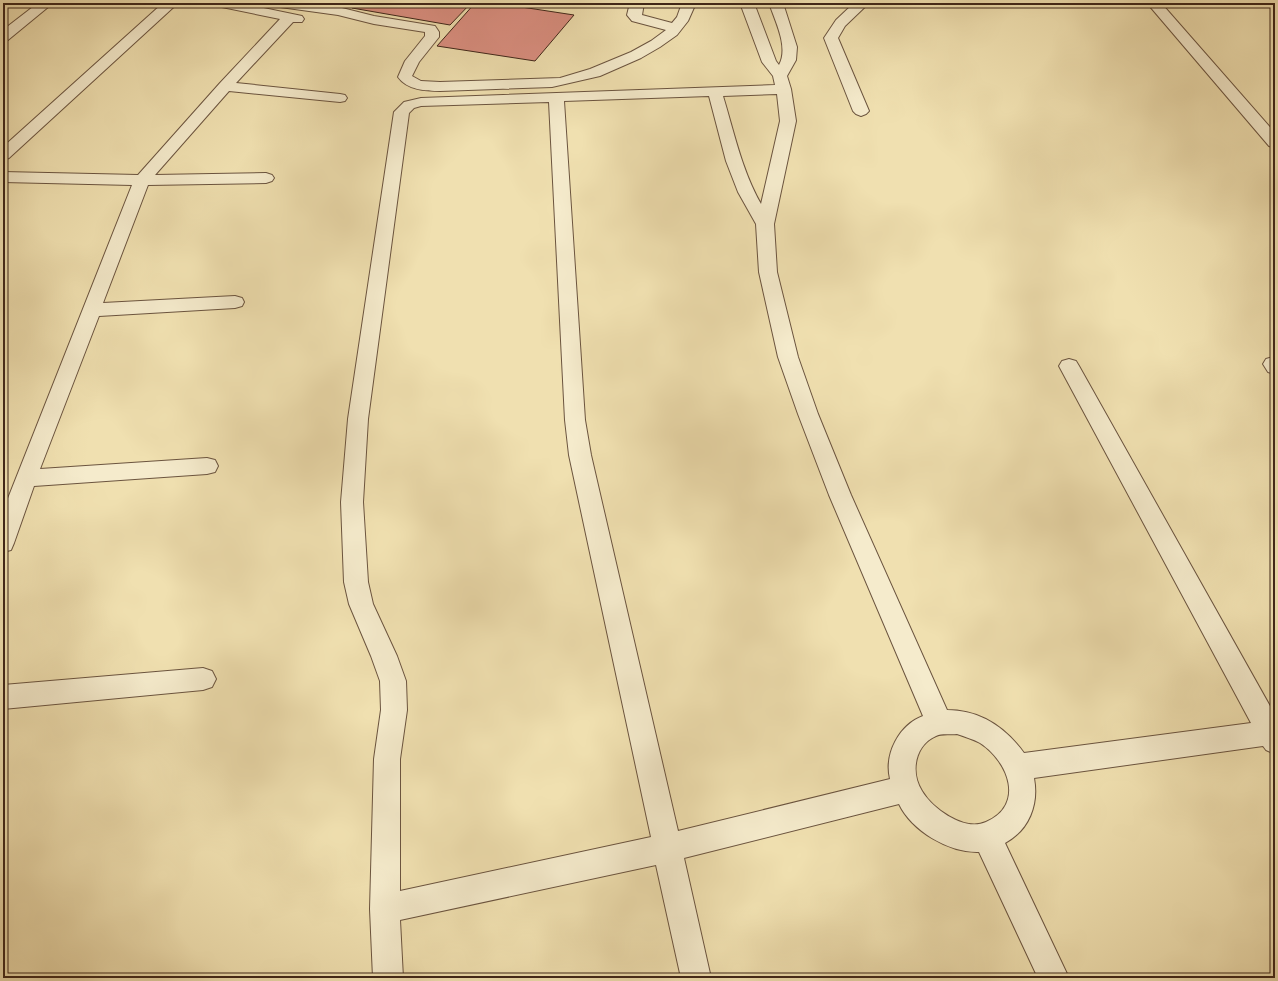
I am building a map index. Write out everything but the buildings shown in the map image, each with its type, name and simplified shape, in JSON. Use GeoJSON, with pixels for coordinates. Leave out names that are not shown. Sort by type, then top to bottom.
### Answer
{"type":"FeatureCollection","features":[{"type":"Feature","properties":{"kind":"street"},"geometry":{"type":"LineString","coordinates":[[3,37],[46,3]]}},
{"type":"Feature","properties":{"kind":"street"},"geometry":{"type":"LineString","coordinates":[[3,155],[171,3]]}},
{"type":"Feature","properties":{"kind":"street"},"geometry":{"type":"LineString","coordinates":[[222,3],[312,22]]}},
{"type":"Feature","properties":{"kind":"street"},"geometry":{"type":"LineString","coordinates":[[280,3],[340,7],[374,20],[430,29],[432,32],[432,37],[405,73],[405,77],[408,81],[424,86],[558,82],[606,68],[635,56],[656,44],[682,21],[688,9],[689,3]]}},
{"type":"Feature","properties":{"kind":"street"},"geometry":{"type":"LineString","coordinates":[[637,3],[634,15],[637,18],[675,28]]}},
{"type":"Feature","properties":{"kind":"street"},"geometry":{"type":"LineString","coordinates":[[747,3],[769,62],[782,83],[787,106],[788,121],[765,224],[768,272],[788,357],[840,495],[939,723]]}},
{"type":"Feature","properties":{"kind":"street"},"geometry":{"type":"LineString","coordinates":[[776,3],[790,47],[789,60],[782,83]]}},
{"type":"Feature","properties":{"kind":"street"},"geometry":{"type":"LineString","coordinates":[[861,111],[831,38],[838,26],[862,3]]}},
{"type":"Feature","properties":{"kind":"street"},"geometry":{"type":"LineString","coordinates":[[1154,3],[1275,143]]}},
{"type":"Feature","properties":{"kind":"street"},"geometry":{"type":"LineString","coordinates":[[3,544],[26,478],[142,180],[225,86],[289,18]]}},
{"type":"Feature","properties":{"kind":"street"},"geometry":{"type":"LineString","coordinates":[[358,29],[404,36]]}},
{"type":"Feature","properties":{"kind":"street"},"geometry":{"type":"LineString","coordinates":[[388,978],[385,909],[387,759],[394,710],[393,681],[384,656],[361,604],[356,575],[352,502],[358,419],[402,112],[409,105],[421,102],[715,92],[782,83]]}},
{"type":"Feature","properties":{"kind":"street"},"geometry":{"type":"LineString","coordinates":[[225,86],[340,98]]}},
{"type":"Feature","properties":{"kind":"street"},"geometry":{"type":"LineString","coordinates":[[715,92],[734,162],[746,192],[765,224]]}},
{"type":"Feature","properties":{"kind":"street"},"geometry":{"type":"LineString","coordinates":[[556,98],[575,420],[580,455],[696,978]]}},
{"type":"Feature","properties":{"kind":"street"},"geometry":{"type":"LineString","coordinates":[[1258,124],[1275,123]]}},
{"type":"Feature","properties":{"kind":"street"},"geometry":{"type":"LineString","coordinates":[[3,177],[142,180],[266,178]]}},
{"type":"Feature","properties":{"kind":"street"},"geometry":{"type":"LineString","coordinates":[[92,310],[235,302]]}},
{"type":"Feature","properties":{"kind":"street"},"geometry":{"type":"LineString","coordinates":[[1017,767],[1273,735],[1069,366]]}},
{"type":"Feature","properties":{"kind":"street"},"geometry":{"type":"LineString","coordinates":[[26,478],[207,466]]}},
{"type":"Feature","properties":{"kind":"street"},"geometry":{"type":"LineString","coordinates":[[3,697],[203,679]]}},
{"type":"Feature","properties":{"kind":"street"},"geometry":{"type":"LineString","coordinates":[[957,722],[975,727],[992,736],[1007,750],[1017,767],[1023,785],[1022,803],[1016,818],[1004,830],[987,837],[968,838],[948,832],[930,822],[916,807],[905,789],[902,771],[903,754],[911,739],[919,732],[939,723],[957,722]]}},
{"type":"Feature","properties":{"kind":"street"},"geometry":{"type":"LineString","coordinates":[[385,909],[667,848],[905,789]]}},
{"type":"Feature","properties":{"kind":"street"},"geometry":{"type":"LineString","coordinates":[[987,837],[1054,978]]}}]}
